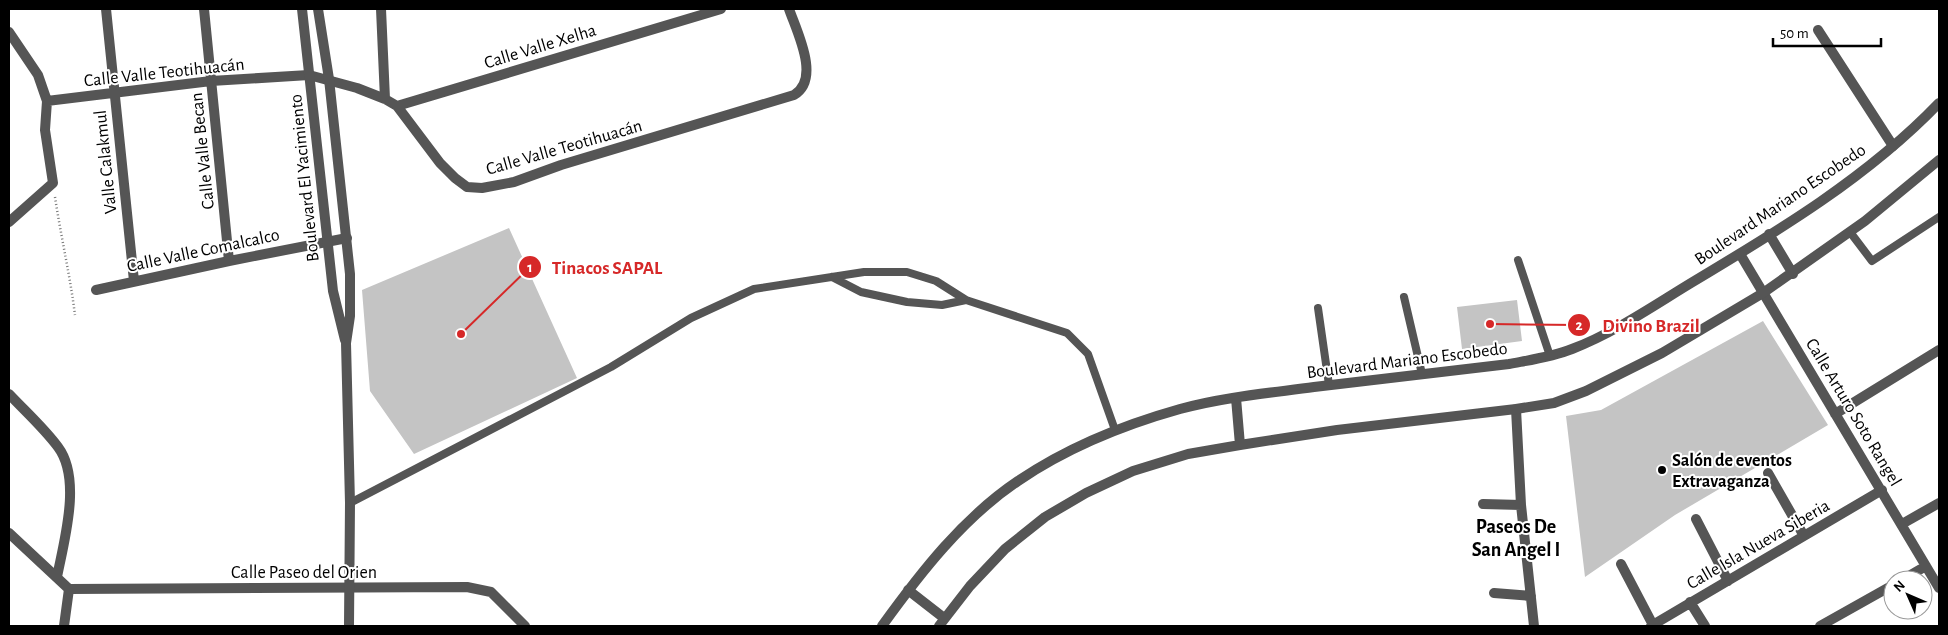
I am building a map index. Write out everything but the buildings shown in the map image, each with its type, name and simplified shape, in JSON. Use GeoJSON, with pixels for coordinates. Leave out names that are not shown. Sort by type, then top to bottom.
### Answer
{"type":"FeatureCollection","features":[{"type":"Feature","properties":{"kind":"street","name":"Valle Calakmul"},"geometry":{"type":"LineString","coordinates":[[106,9],[134,281]]}},
{"type":"Feature","properties":{"kind":"street","name":"Calle Valle Becan"},"geometry":{"type":"LineString","coordinates":[[204,9],[229,261]]}},
{"type":"Feature","properties":{"kind":"street","name":"Boulevard El Yacimiento"},"geometry":{"type":"LineString","coordinates":[[302,9],[333,291],[346,343]]}},
{"type":"Feature","properties":{"kind":"street","name":"Boulevard El Yacimiento"},"geometry":{"type":"LineString","coordinates":[[318,9],[329,79],[347,238],[350,298],[346,343],[350,503],[348,626]]}},
{"type":"Feature","properties":{"kind":"street"},"geometry":{"type":"LineString","coordinates":[[381,9],[385,99]]}},
{"type":"Feature","properties":{"kind":"street","name":"Calle Valle Xelha"},"geometry":{"type":"LineString","coordinates":[[397,106],[721,9]]}},
{"type":"Feature","properties":{"kind":"street","name":"Calle Valle Teotihuacán"},"geometry":{"type":"LineString","coordinates":[[47,101],[211,81],[309,74],[385,99],[397,106],[440,163],[455,178],[468,186],[482,188],[498,186],[782,100],[799,92],[805,85],[807,68],[789,9]]}},
{"type":"Feature","properties":{"kind":"street"},"geometry":{"type":"LineString","coordinates":[[1818,30],[1893,146]]}},
{"type":"Feature","properties":{"kind":"street"},"geometry":{"type":"LineString","coordinates":[[9,222],[53,183],[45,130],[47,101],[38,76],[11,38]]}},
{"type":"Feature","properties":{"kind":"street","name":"Boulevard Mariano Escobedo"},"geometry":{"type":"LineString","coordinates":[[882,626],[908,590],[944,547],[976,515],[1018,481],[1065,452],[1115,430],[1181,409],[1236,398],[1329,385],[1509,364],[1550,356],[1572,349],[1602,336],[1740,254],[1842,187],[1893,146],[1939,103]]}},
{"type":"Feature","properties":{"kind":"street"},"geometry":{"type":"LineString","coordinates":[[908,590],[941,622],[970,586],[1005,549],[1045,517],[1078,498],[1133,471],[1188,454],[1337,430],[1554,403],[1586,391],[1662,353],[1763,293],[1850,232],[1939,160]]}},
{"type":"Feature","properties":{"kind":"street"},"geometry":{"type":"LineString","coordinates":[[1769,234],[1792,274]]}},
{"type":"Feature","properties":{"kind":"street","name":"Calle Valle Comalcalco"},"geometry":{"type":"LineString","coordinates":[[96,290],[347,238]]}},
{"type":"Feature","properties":{"kind":"street","name":"Calle Arturo Soto Rangel"},"geometry":{"type":"LineString","coordinates":[[1740,254],[1939,588]]}},
{"type":"Feature","properties":{"kind":"street"},"geometry":{"type":"LineString","coordinates":[[1835,414],[1939,350]]}},
{"type":"Feature","properties":{"kind":"street"},"geometry":{"type":"LineString","coordinates":[[9,394],[59,448],[68,467],[70,486],[68,513],[57,577]]}},
{"type":"Feature","properties":{"kind":"street"},"geometry":{"type":"LineString","coordinates":[[1236,398],[1240,445]]}},
{"type":"Feature","properties":{"kind":"street"},"geometry":{"type":"LineString","coordinates":[[1516,409],[1521,505],[1534,626]]}},
{"type":"Feature","properties":{"kind":"street"},"geometry":{"type":"LineString","coordinates":[[1768,473],[1804,536]]}},
{"type":"Feature","properties":{"kind":"street","name":"Calle Isla Nueva Siberia"},"geometry":{"type":"LineString","coordinates":[[1652,626],[1882,490]]}},
{"type":"Feature","properties":{"kind":"street"},"geometry":{"type":"LineString","coordinates":[[1902,524],[1939,502]]}},
{"type":"Feature","properties":{"kind":"street"},"geometry":{"type":"LineString","coordinates":[[1483,504],[1521,505]]}},
{"type":"Feature","properties":{"kind":"street"},"geometry":{"type":"LineString","coordinates":[[1696,519],[1728,581]]}},
{"type":"Feature","properties":{"kind":"street"},"geometry":{"type":"LineString","coordinates":[[9,533],[69,589],[64,626]]}},
{"type":"Feature","properties":{"kind":"street"},"geometry":{"type":"LineString","coordinates":[[1621,564],[1652,626]]}},
{"type":"Feature","properties":{"kind":"street"},"geometry":{"type":"LineString","coordinates":[[1919,570],[1926,566]]}},
{"type":"Feature","properties":{"kind":"street","name":"Calle Paseo del Orien"},"geometry":{"type":"LineString","coordinates":[[69,589],[467,587],[491,592],[525,626]]}},
{"type":"Feature","properties":{"kind":"street"},"geometry":{"type":"LineString","coordinates":[[1820,626],[1883,591]]}},
{"type":"Feature","properties":{"kind":"street"},"geometry":{"type":"LineString","coordinates":[[1494,593],[1531,596]]}},
{"type":"Feature","properties":{"kind":"street"},"geometry":{"type":"LineString","coordinates":[[1690,602],[1705,626]]}},
{"type":"Feature","properties":{"kind":"lane"},"geometry":{"type":"LineString","coordinates":[[1850,232],[1872,261],[1939,217]]}},
{"type":"Feature","properties":{"kind":"lane"},"geometry":{"type":"LineString","coordinates":[[1518,260],[1550,356]]}},
{"type":"Feature","properties":{"kind":"lane"},"geometry":{"type":"LineString","coordinates":[[350,503],[610,367],[691,318],[718,305],[754,289],[864,272],[907,272],[936,281],[966,300],[1067,333],[1088,354],[1115,430]]}},
{"type":"Feature","properties":{"kind":"lane"},"geometry":{"type":"LineString","coordinates":[[832,277],[861,292],[907,302],[942,305],[966,300]]}},
{"type":"Feature","properties":{"kind":"lane"},"geometry":{"type":"LineString","coordinates":[[1404,297],[1422,374]]}},
{"type":"Feature","properties":{"kind":"lane"},"geometry":{"type":"LineString","coordinates":[[1318,308],[1329,385]]}},
{"type":"Feature","properties":{"kind":"path"},"geometry":{"type":"LineString","coordinates":[[53,183],[62,245],[71,280],[75,315]]}},
{"type":"Feature","properties":{"kind":"place","name":"Divino Brazil"},"geometry":{"type":"Point","coordinates":[1490,324]}},
{"type":"Feature","properties":{"kind":"place","name":"Tinacos SAPAL"},"geometry":{"type":"Point","coordinates":[461,334]}},
{"type":"Feature","properties":{"kind":"place","name":"Salón de eventos Extravaganza"},"geometry":{"type":"Point","coordinates":[1662,470]}},
{"type":"Feature","properties":{"kind":"district","name":"Paseos De San Angel I"},"geometry":{"type":"Point","coordinates":[1516,538]}}]}
